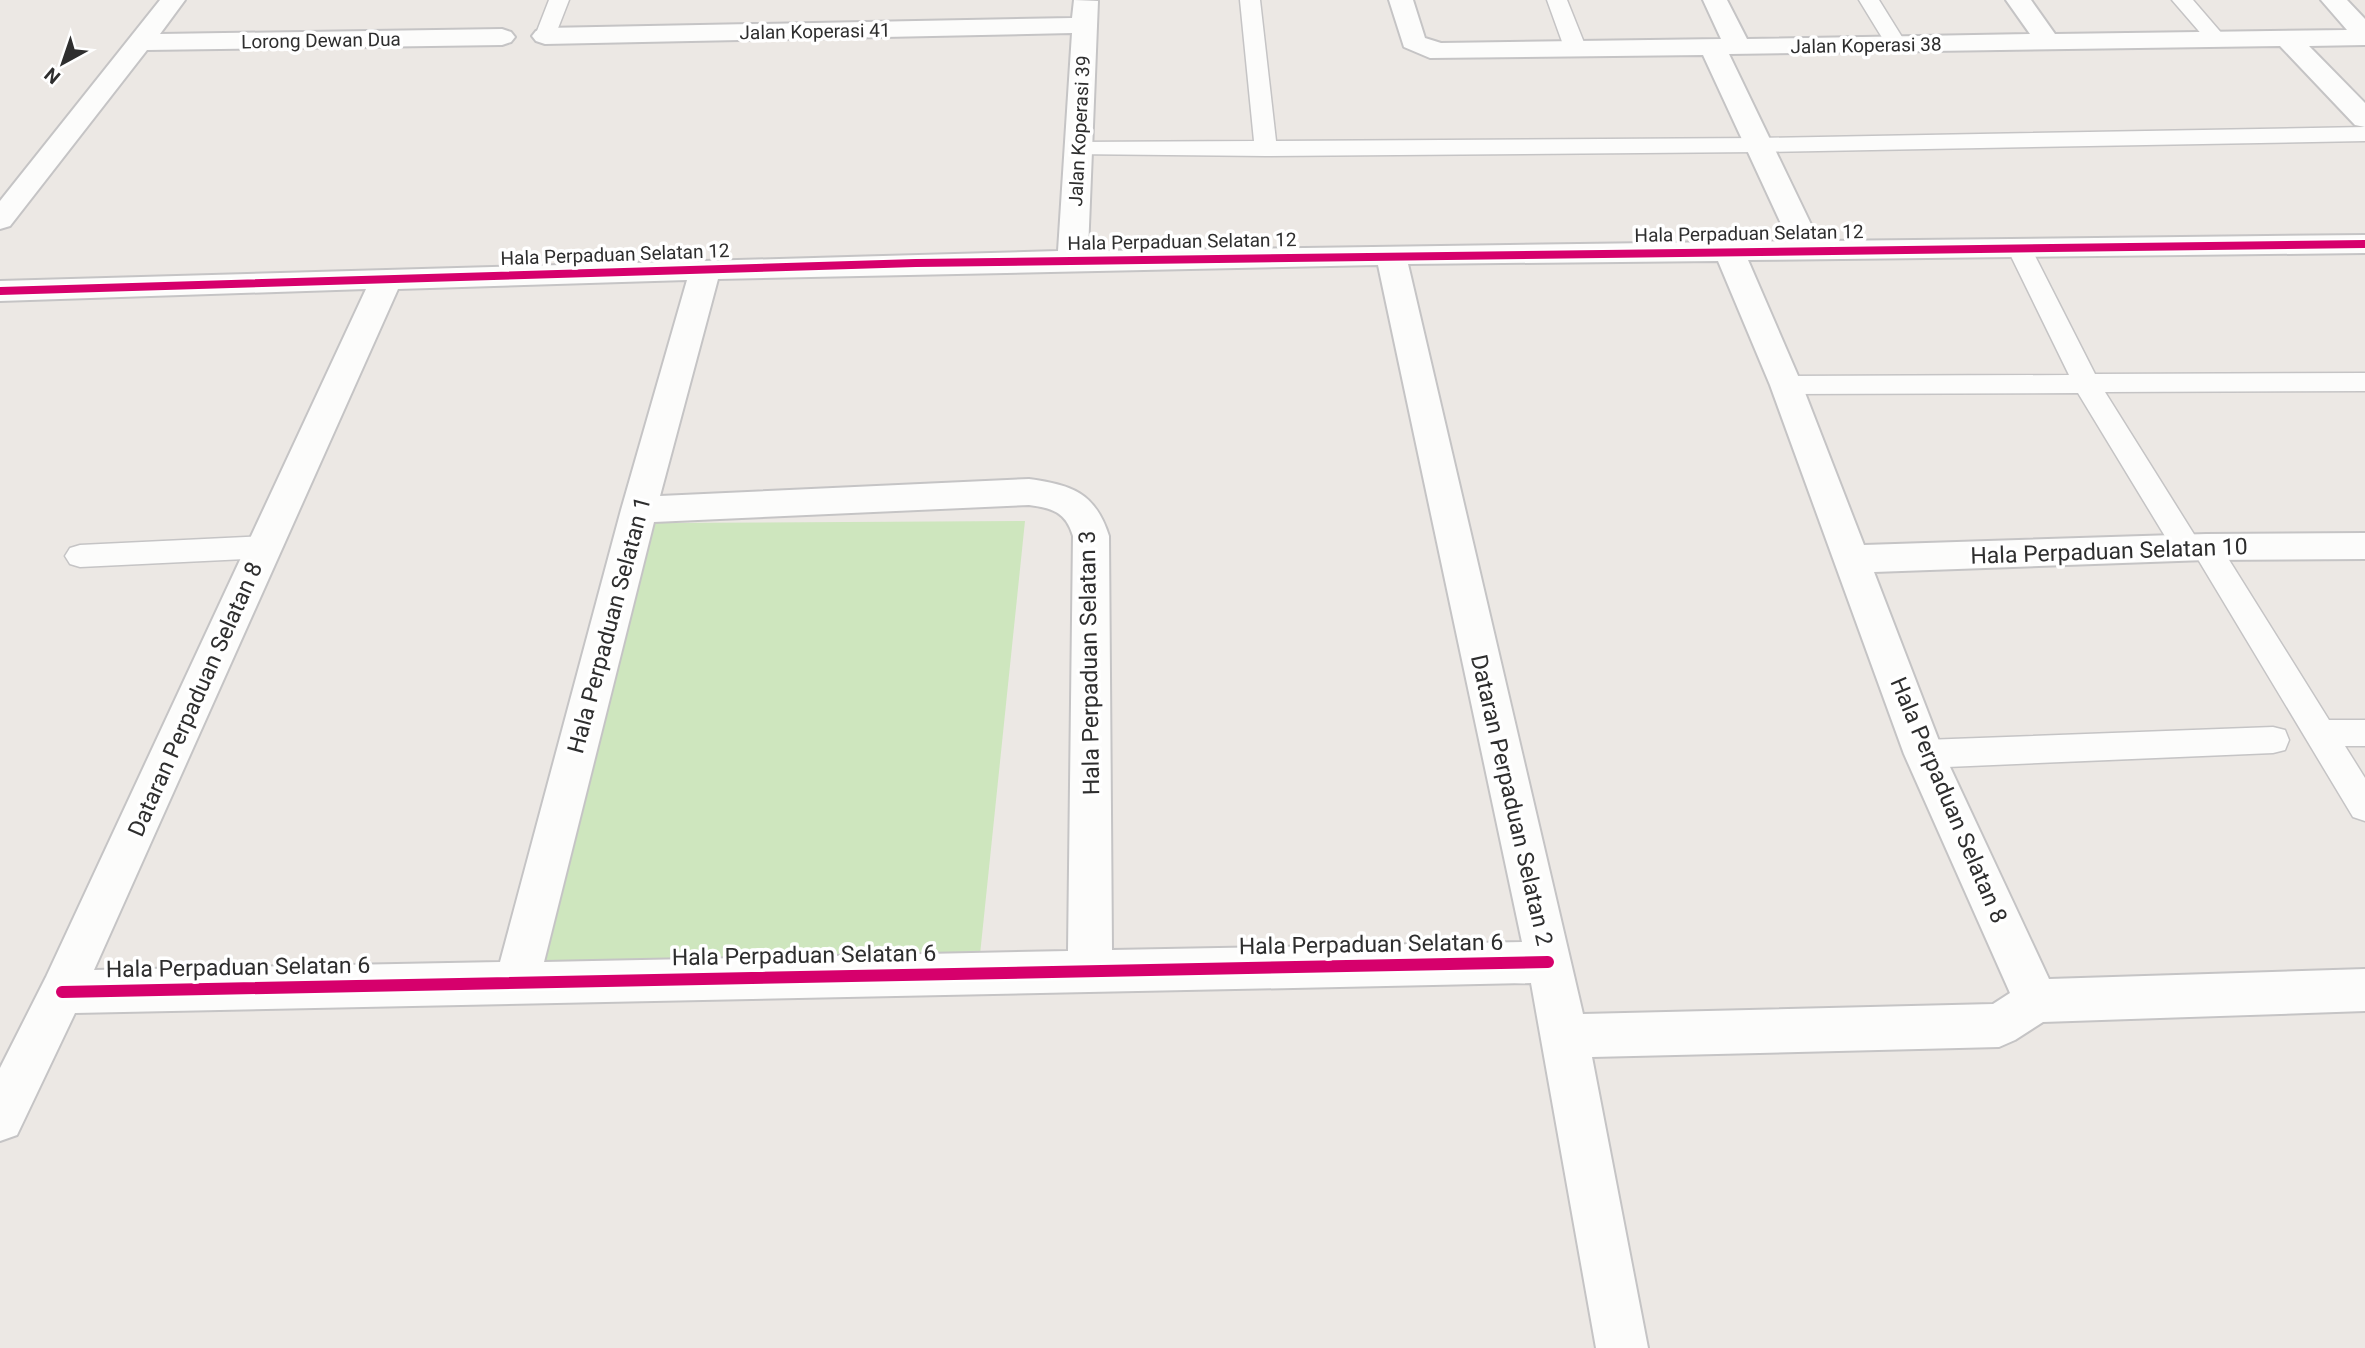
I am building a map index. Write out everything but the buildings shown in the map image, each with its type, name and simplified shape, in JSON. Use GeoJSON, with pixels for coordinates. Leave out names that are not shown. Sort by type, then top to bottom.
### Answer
{"type":"FeatureCollection","features":[{"type":"Feature","properties":{"kind":"street"},"geometry":{"type":"LineString","coordinates":[[0,220],[173,0]]}},
{"type":"Feature","properties":{"kind":"street","name":"Jalan Koperasi 38"},"geometry":{"type":"LineString","coordinates":[[1401,0],[1409,37],[1413,42],[1430,50],[1576,50],[2365,36]]}},
{"type":"Feature","properties":{"kind":"street"},"geometry":{"type":"LineString","coordinates":[[1715,0],[1725,47],[1758,145],[1808,250]]}},
{"type":"Feature","properties":{"kind":"street"},"geometry":{"type":"LineString","coordinates":[[2018,0],[2048,42]]}},
{"type":"Feature","properties":{"kind":"street"},"geometry":{"type":"LineString","coordinates":[[2333,0],[2365,36]]}},
{"type":"Feature","properties":{"kind":"street","name":"Jalan Koperasi 41"},"geometry":{"type":"LineString","coordinates":[[545,36],[1085,13]]}},
{"type":"Feature","properties":{"kind":"street","name":"Jalan Koperasi 39"},"geometry":{"type":"LineString","coordinates":[[1072,261],[1085,13]]}},
{"type":"Feature","properties":{"kind":"street","name":"Lorong Dewan Dua"},"geometry":{"type":"LineString","coordinates":[[139,42],[502,37]]}},
{"type":"Feature","properties":{"kind":"street"},"geometry":{"type":"LineString","coordinates":[[2288,39],[2365,119]]}},
{"type":"Feature","properties":{"kind":"street","name":"Hala Perpaduan Selatan 12"},"geometry":{"type":"LineString","coordinates":[[0,291],[705,269],[1072,261],[2365,244]]}},
{"type":"Feature","properties":{"kind":"street","name":"Hala Perpaduan Selatan 8"},"geometry":{"type":"LineString","coordinates":[[1729,251],[1786,384],[1924,754],[2036,1001]]}},
{"type":"Feature","properties":{"kind":"street","name":"Dataran Perpaduan Selatan 2"},"geometry":{"type":"LineString","coordinates":[[1391,255],[1565,1036],[1622,1348]]}},
{"type":"Feature","properties":{"kind":"street","name":"Hala Perpaduan Selatan 1"},"geometry":{"type":"LineString","coordinates":[[517,982],[639,510],[705,269]]}},
{"type":"Feature","properties":{"kind":"street","name":"Dataran Perpaduan Selatan 8"},"geometry":{"type":"LineString","coordinates":[[0,1118],[62,992],[387,278]]}},
{"type":"Feature","properties":{"kind":"street","name":"Hala Perpaduan Selatan 3"},"geometry":{"type":"LineString","coordinates":[[639,510],[1030,492],[1053,495],[1073,504],[1087,518],[1091,536],[1090,971]]}},
{"type":"Feature","properties":{"kind":"street","name":"Hala Perpaduan Selatan 10"},"geometry":{"type":"LineString","coordinates":[[1853,559],[2196,547],[2365,546]]}},
{"type":"Feature","properties":{"kind":"street","name":"Hala Perpaduan Selatan 6"},"geometry":{"type":"LineString","coordinates":[[62,992],[1548,962]]}},
{"type":"Feature","properties":{"kind":"street"},"geometry":{"type":"LineString","coordinates":[[1565,1036],[1999,1025],[2036,1001],[2365,990]]}},
{"type":"Feature","properties":{"kind":"lane"},"geometry":{"type":"LineString","coordinates":[[545,36],[559,0]]}},
{"type":"Feature","properties":{"kind":"lane"},"geometry":{"type":"LineString","coordinates":[[1250,0],[1266,149]]}},
{"type":"Feature","properties":{"kind":"lane"},"geometry":{"type":"LineString","coordinates":[[1557,0],[1576,50]]}},
{"type":"Feature","properties":{"kind":"lane"},"geometry":{"type":"LineString","coordinates":[[1868,0],[1896,45]]}},
{"type":"Feature","properties":{"kind":"lane"},"geometry":{"type":"LineString","coordinates":[[2182,0],[2217,40]]}},
{"type":"Feature","properties":{"kind":"lane"},"geometry":{"type":"LineString","coordinates":[[1078,149],[1758,145],[2365,134]]}},
{"type":"Feature","properties":{"kind":"lane"},"geometry":{"type":"LineString","coordinates":[[2020,248],[2086,383],[2320,733],[2365,807]]}},
{"type":"Feature","properties":{"kind":"lane"},"geometry":{"type":"LineString","coordinates":[[1786,384],[2365,382]]}},
{"type":"Feature","properties":{"kind":"lane"},"geometry":{"type":"LineString","coordinates":[[80,556],[264,547]]}},
{"type":"Feature","properties":{"kind":"lane"},"geometry":{"type":"LineString","coordinates":[[2320,733],[2365,733]]}},
{"type":"Feature","properties":{"kind":"lane"},"geometry":{"type":"LineString","coordinates":[[1924,754],[2273,740]]}},
{"type":"Feature","properties":{"kind":"green space"},"geometry":{"type":"Polygon","coordinates":[[[1025,521],[978,974],[529,969],[652,523],[1025,521]]]}},
{"type":"Feature","properties":{"kind":"cycle path"},"geometry":{"type":"LineString","coordinates":[[0,291],[916,263],[2365,244]]}},
{"type":"Feature","properties":{"kind":"cycle path"},"geometry":{"type":"LineString","coordinates":[[62,992],[1548,962]]}}]}
